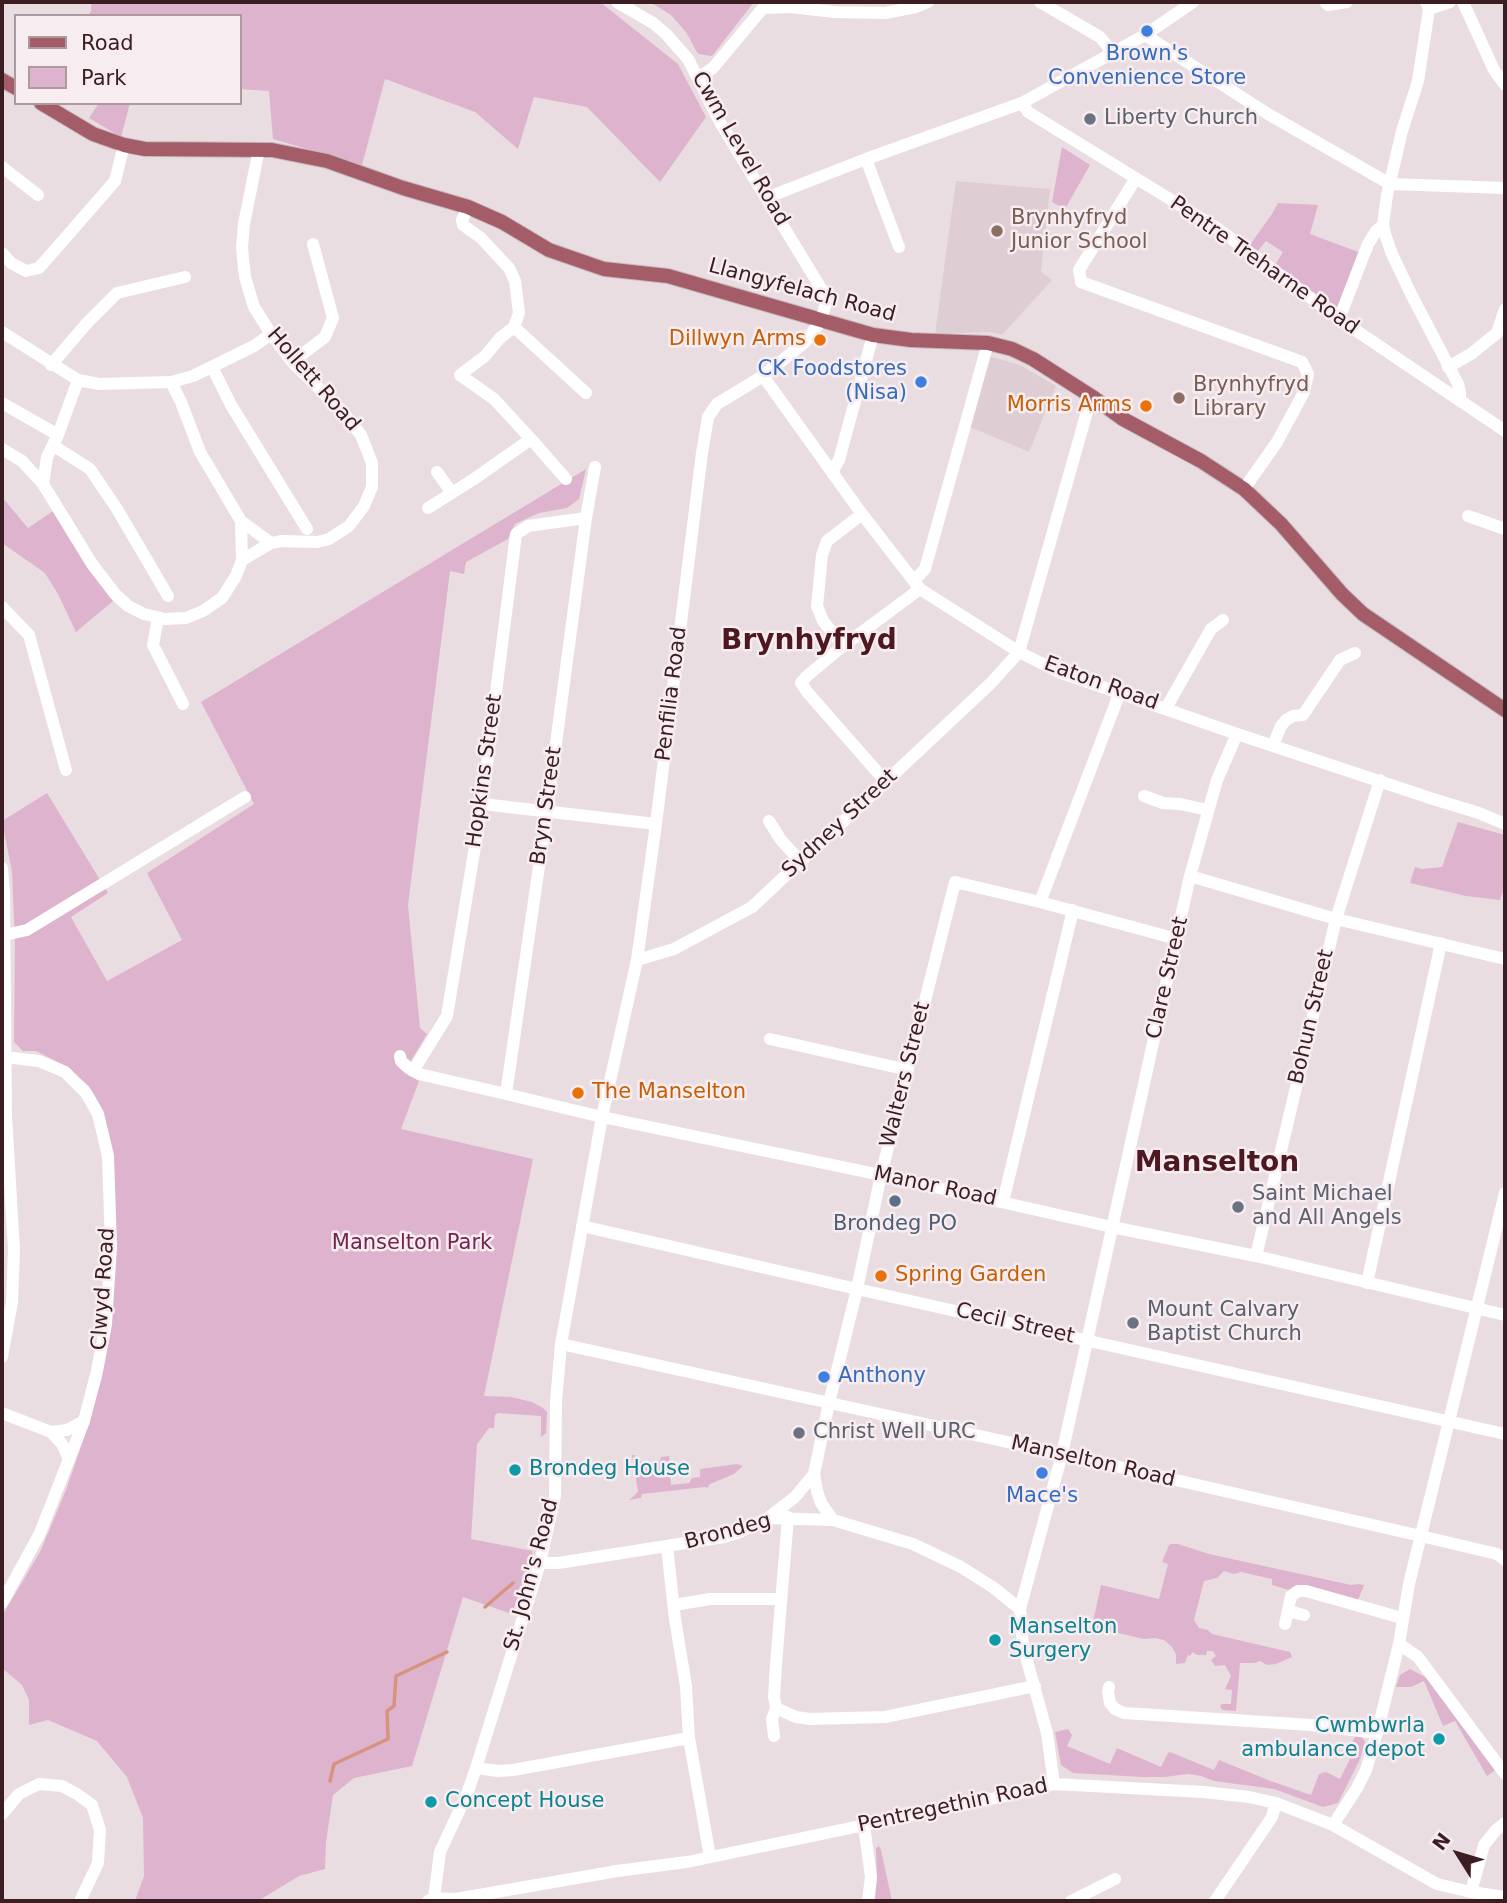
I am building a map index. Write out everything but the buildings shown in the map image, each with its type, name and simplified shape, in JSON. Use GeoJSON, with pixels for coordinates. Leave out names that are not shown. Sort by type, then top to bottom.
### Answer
{"type":"FeatureCollection","features":[{"type":"Feature","properties":{"kind":"main road","name":"Llangyfelach Road"},"geometry":{"type":"LineString","coordinates":[[44,105],[93,134],[124,145],[145,149],[272,150],[327,161],[468,207],[502,222],[549,250],[604,269],[668,275],[873,335],[911,340],[988,343],[1012,348],[1123,419],[1202,461],[1244,489],[1281,524],[1363,614],[1505,710]]}},
{"type":"Feature","properties":{"kind":"street","name":"Cwm Level Road"},"geometry":{"type":"LineString","coordinates":[[617,2],[653,23],[688,59],[721,124],[822,290],[826,302],[821,321]]}},
{"type":"Feature","properties":{"kind":"street"},"geometry":{"type":"LineString","coordinates":[[698,78],[713,68],[766,5],[834,12],[885,13],[928,2]]}},
{"type":"Feature","properties":{"kind":"street"},"geometry":{"type":"LineString","coordinates":[[1040,2],[1100,37],[1114,53]]}},
{"type":"Feature","properties":{"kind":"street"},"geometry":{"type":"LineString","coordinates":[[769,200],[776,194],[866,159],[1022,103],[1145,35],[1193,2]]}},
{"type":"Feature","properties":{"kind":"street"},"geometry":{"type":"LineString","coordinates":[[1325,2],[1328,5],[1347,2]]}},
{"type":"Feature","properties":{"kind":"street"},"geometry":{"type":"LineString","coordinates":[[1450,2],[1427,5],[1418,81],[1402,131],[1384,225],[1397,264],[1458,384],[1460,401]]}},
{"type":"Feature","properties":{"kind":"street"},"geometry":{"type":"LineString","coordinates":[[1463,2],[1494,70],[1505,85]]}},
{"type":"Feature","properties":{"kind":"street"},"geometry":{"type":"LineString","coordinates":[[1145,35],[1268,114],[1390,184],[1505,188]]}},
{"type":"Feature","properties":{"kind":"street","name":"Pentre Treharne Road"},"geometry":{"type":"LineString","coordinates":[[1022,103],[1028,112],[1217,228],[1339,319],[1505,430]]}},
{"type":"Feature","properties":{"kind":"street"},"geometry":{"type":"LineString","coordinates":[[2,253],[11,263],[26,271],[39,268],[115,181],[124,145]]}},
{"type":"Feature","properties":{"kind":"street","name":"Hollett Road"},"geometry":{"type":"LineString","coordinates":[[242,559],[271,543],[317,542],[329,539],[349,526],[364,506],[372,487],[372,463],[361,435],[292,362],[254,307],[245,277],[242,248],[259,149]]}},
{"type":"Feature","properties":{"kind":"street"},"geometry":{"type":"LineString","coordinates":[[866,159],[899,247]]}},
{"type":"Feature","properties":{"kind":"street"},"geometry":{"type":"LineString","coordinates":[[2,167],[21,190],[38,195]]}},
{"type":"Feature","properties":{"kind":"street"},"geometry":{"type":"LineString","coordinates":[[1136,178],[1079,270],[1081,282],[1302,362],[1308,374],[1304,392],[1277,442],[1244,489]]}},
{"type":"Feature","properties":{"kind":"street"},"geometry":{"type":"LineString","coordinates":[[468,207],[462,220],[463,225],[481,238],[509,268],[515,281],[519,313],[514,327],[500,338],[485,356],[460,375],[494,398],[566,479]]}},
{"type":"Feature","properties":{"kind":"street"},"geometry":{"type":"LineString","coordinates":[[1339,319],[1368,244],[1376,231],[1384,225]]}},
{"type":"Feature","properties":{"kind":"street"},"geometry":{"type":"LineString","coordinates":[[292,362],[325,337],[333,318],[313,244]]}},
{"type":"Feature","properties":{"kind":"street"},"geometry":{"type":"LineString","coordinates":[[51,365],[117,293],[185,277]]}},
{"type":"Feature","properties":{"kind":"street"},"geometry":{"type":"LineString","coordinates":[[1448,367],[1471,355],[1497,333],[1505,309]]}},
{"type":"Feature","properties":{"kind":"street","name":"Penfilia Road"},"geometry":{"type":"LineString","coordinates":[[601,1117],[637,960],[708,417],[717,404],[763,376],[804,342],[821,321]]}},
{"type":"Feature","properties":{"kind":"street"},"geometry":{"type":"LineString","coordinates":[[514,327],[586,393]]}},
{"type":"Feature","properties":{"kind":"street"},"geometry":{"type":"LineString","coordinates":[[2,332],[78,380],[99,384],[171,382],[193,376],[254,346],[271,334]]}},
{"type":"Feature","properties":{"kind":"street"},"geometry":{"type":"LineString","coordinates":[[833,471],[839,460],[873,335]]}},
{"type":"Feature","properties":{"kind":"street"},"geometry":{"type":"LineString","coordinates":[[886,782],[801,683],[917,585],[925,569],[988,343]]}},
{"type":"Feature","properties":{"kind":"street"},"geometry":{"type":"LineString","coordinates":[[212,367],[294,519],[307,529]]}},
{"type":"Feature","properties":{"kind":"street","name":"Eaton Road"},"geometry":{"type":"LineString","coordinates":[[763,376],[862,514],[917,585],[1019,652],[1059,672],[1505,824]]}},
{"type":"Feature","properties":{"kind":"street"},"geometry":{"type":"LineString","coordinates":[[43,484],[47,457],[78,380]]}},
{"type":"Feature","properties":{"kind":"street"},"geometry":{"type":"LineString","coordinates":[[171,382],[200,452],[241,521],[271,543]]}},
{"type":"Feature","properties":{"kind":"street"},"geometry":{"type":"LineString","coordinates":[[1019,652],[1087,408],[1094,398]]}},
{"type":"Feature","properties":{"kind":"street"},"geometry":{"type":"LineString","coordinates":[[2,404],[56,440],[90,469],[168,596]]}},
{"type":"Feature","properties":{"kind":"street"},"geometry":{"type":"LineString","coordinates":[[428,508],[531,439]]}},
{"type":"Feature","properties":{"kind":"street"},"geometry":{"type":"LineString","coordinates":[[2,449],[22,461],[43,484],[92,564],[115,594],[128,606],[144,614],[158,618],[186,618],[203,611],[222,597],[236,576],[242,559],[241,521]]}},
{"type":"Feature","properties":{"kind":"street"},"geometry":{"type":"LineString","coordinates":[[22,461],[47,457]]}},
{"type":"Feature","properties":{"kind":"street","name":"Bryn Street"},"geometry":{"type":"LineString","coordinates":[[506,1094],[595,467]]}},
{"type":"Feature","properties":{"kind":"street"},"geometry":{"type":"LineString","coordinates":[[437,472],[452,493]]}},
{"type":"Feature","properties":{"kind":"street"},"geometry":{"type":"LineString","coordinates":[[843,646],[823,621],[817,606],[822,555],[827,541],[862,514]]}},
{"type":"Feature","properties":{"kind":"street"},"geometry":{"type":"LineString","coordinates":[[1468,516],[1505,529]]}},
{"type":"Feature","properties":{"kind":"street","name":"Hopkins Street"},"geometry":{"type":"LineString","coordinates":[[414,1071],[447,1016],[482,804],[516,534],[528,526],[586,518]]}},
{"type":"Feature","properties":{"kind":"street"},"geometry":{"type":"LineString","coordinates":[[2,607],[29,635],[66,770]]}},
{"type":"Feature","properties":{"kind":"street"},"geometry":{"type":"LineString","coordinates":[[158,618],[153,645],[183,704]]}},
{"type":"Feature","properties":{"kind":"street"},"geometry":{"type":"LineString","coordinates":[[1166,708],[1212,629],[1223,621]]}},
{"type":"Feature","properties":{"kind":"street","name":"Sydney Street"},"geometry":{"type":"LineString","coordinates":[[637,960],[674,949],[752,907],[990,683],[1019,652]]}},
{"type":"Feature","properties":{"kind":"street"},"geometry":{"type":"LineString","coordinates":[[1273,746],[1280,726],[1293,716],[1303,715],[1336,655],[1355,653]]}},
{"type":"Feature","properties":{"kind":"street"},"geometry":{"type":"LineString","coordinates":[[1119,692],[1040,902],[1177,939]]}},
{"type":"Feature","properties":{"kind":"street","name":"Clare Street"},"geometry":{"type":"LineString","coordinates":[[1054,1784],[1047,1733],[1023,1646],[1020,1609],[1062,1454],[1190,876],[1217,780],[1237,734]]}},
{"type":"Feature","properties":{"kind":"street","name":"Bohun Street"},"geometry":{"type":"LineString","coordinates":[[1256,1256],[1336,919],[1380,780]]}},
{"type":"Feature","properties":{"kind":"street"},"geometry":{"type":"LineString","coordinates":[[1144,796],[1170,804],[1208,810]]}},
{"type":"Feature","properties":{"kind":"street"},"geometry":{"type":"LineString","coordinates":[[5,935],[27,930],[245,797]]}},
{"type":"Feature","properties":{"kind":"street"},"geometry":{"type":"LineString","coordinates":[[482,804],[656,824]]}},
{"type":"Feature","properties":{"kind":"street"},"geometry":{"type":"LineString","coordinates":[[769,821],[780,840],[801,862]]}},
{"type":"Feature","properties":{"kind":"street"},"geometry":{"type":"LineString","coordinates":[[2,868],[5,935],[4,1116],[14,1250],[12,1302],[2,1357]]}},
{"type":"Feature","properties":{"kind":"street"},"geometry":{"type":"LineString","coordinates":[[1190,876],[1336,919],[1505,959]]}},
{"type":"Feature","properties":{"kind":"street","name":"Walters Street"},"geometry":{"type":"LineString","coordinates":[[833,1520],[821,1503],[814,1474],[881,1175],[956,882],[1040,902]]}},
{"type":"Feature","properties":{"kind":"street"},"geometry":{"type":"LineString","coordinates":[[1003,1202],[1073,910]]}},
{"type":"Feature","properties":{"kind":"street"},"geometry":{"type":"LineString","coordinates":[[1367,1283],[1441,943]]}},
{"type":"Feature","properties":{"kind":"street"},"geometry":{"type":"LineString","coordinates":[[770,1040],[908,1070]]}},
{"type":"Feature","properties":{"kind":"street"},"geometry":{"type":"LineString","coordinates":[[400,1056],[401,1061],[414,1071]]}},
{"type":"Feature","properties":{"kind":"street","name":"Clwyd Road"},"geometry":{"type":"LineString","coordinates":[[2,1603],[40,1533],[84,1421],[106,1324],[111,1245],[108,1156],[98,1114],[86,1093],[65,1072],[39,1061],[5,1057]]}},
{"type":"Feature","properties":{"kind":"street","name":"Manor Road"},"geometry":{"type":"LineString","coordinates":[[414,1071],[601,1117],[1256,1256],[1505,1315]]}},
{"type":"Feature","properties":{"kind":"street","name":"St. John's Road"},"geometry":{"type":"LineString","coordinates":[[431,1900],[440,1852],[477,1768],[540,1563],[555,1496],[556,1401],[561,1344],[601,1117]]}},
{"type":"Feature","properties":{"kind":"street"},"geometry":{"type":"LineString","coordinates":[[1333,1825],[1366,1770],[1377,1732],[1448,1421],[1505,1197]]}},
{"type":"Feature","properties":{"kind":"street","name":"Cecil Street"},"geometry":{"type":"LineString","coordinates":[[582,1226],[1505,1434]]}},
{"type":"Feature","properties":{"kind":"street","name":"Manselton Road"},"geometry":{"type":"LineString","coordinates":[[561,1344],[1421,1536],[1497,1555],[1505,1560]]}},
{"type":"Feature","properties":{"kind":"street"},"geometry":{"type":"LineString","coordinates":[[2,1413],[51,1432],[62,1444],[69,1460]]}},
{"type":"Feature","properties":{"kind":"street"},"geometry":{"type":"LineString","coordinates":[[51,1432],[67,1430],[84,1421]]}},
{"type":"Feature","properties":{"kind":"street","name":"Walters Street"},"geometry":{"type":"LineString","coordinates":[[768,1518],[795,1497],[814,1474]]}},
{"type":"Feature","properties":{"kind":"street"},"geometry":{"type":"LineString","coordinates":[[774,1736],[772,1719],[776,1708],[774,1697],[780,1599],[788,1517]]}},
{"type":"Feature","properties":{"kind":"street","name":"Brondeg"},"geometry":{"type":"LineString","coordinates":[[540,1563],[558,1563],[724,1537],[768,1518],[833,1520],[913,1544],[961,1567],[1020,1609]]}},
{"type":"Feature","properties":{"kind":"street"},"geometry":{"type":"LineString","coordinates":[[667,1547],[686,1686],[690,1738],[710,1857]]}},
{"type":"Feature","properties":{"kind":"street"},"geometry":{"type":"LineString","coordinates":[[1304,1615],[1287,1618],[1291,1596],[1298,1591],[1402,1618]]}},
{"type":"Feature","properties":{"kind":"street"},"geometry":{"type":"LineString","coordinates":[[674,1605],[710,1600],[780,1599]]}},
{"type":"Feature","properties":{"kind":"street"},"geometry":{"type":"LineString","coordinates":[[1399,1644],[1418,1657],[1429,1670],[1505,1774]]}},
{"type":"Feature","properties":{"kind":"street"},"geometry":{"type":"LineString","coordinates":[[776,1708],[796,1717],[810,1719],[885,1717],[1035,1686]]}},
{"type":"Feature","properties":{"kind":"street"},"geometry":{"type":"LineString","coordinates":[[1109,1687],[1110,1703],[1124,1713],[1377,1732]]}},
{"type":"Feature","properties":{"kind":"street"},"geometry":{"type":"LineString","coordinates":[[477,1768],[498,1772],[513,1770],[690,1738]]}},
{"type":"Feature","properties":{"kind":"street"},"geometry":{"type":"LineString","coordinates":[[2,1814],[19,1794],[39,1784],[62,1786],[92,1805],[100,1830],[98,1863],[80,1901]]}},
{"type":"Feature","properties":{"kind":"street","name":"Pentregethin Road"},"geometry":{"type":"LineString","coordinates":[[431,1900],[456,1899],[710,1857],[1054,1784],[1203,1792],[1276,1803],[1333,1825],[1437,1884],[1505,1897]]}},
{"type":"Feature","properties":{"kind":"street"},"geometry":{"type":"LineString","coordinates":[[1216,1901],[1272,1817],[1276,1803]]}},
{"type":"Feature","properties":{"kind":"street"},"geometry":{"type":"LineString","coordinates":[[1471,1892],[1484,1845],[1505,1823]]}},
{"type":"Feature","properties":{"kind":"street"},"geometry":{"type":"LineString","coordinates":[[864,1825],[871,1877],[868,1901]]}},
{"type":"Feature","properties":{"kind":"street"},"geometry":{"type":"LineString","coordinates":[[1070,1901],[1093,1896],[1115,1879]]}},
{"type":"Feature","properties":{"kind":"shaded area","name":"Brynhyfryd Junior School"},"geometry":{"type":"Polygon","coordinates":[[[956,181],[1050,189],[1041,272],[1052,280],[1002,335],[990,332],[935,334],[956,181]]]}},
{"type":"Feature","properties":{"kind":"shaded area"},"geometry":{"type":"Polygon","coordinates":[[[989,356],[1020,365],[1056,386],[1029,452],[970,427],[989,356]]]}},
{"type":"Feature","properties":{"kind":"green space"},"geometry":{"type":"Polygon","coordinates":[[[91,2],[600,2],[678,64],[706,117],[660,182],[587,107],[534,97],[518,149],[475,112],[385,79],[362,165],[273,139],[269,91],[242,89],[242,14],[89,14],[91,2]]]}},
{"type":"Feature","properties":{"kind":"green space"},"geometry":{"type":"Polygon","coordinates":[[[650,2],[754,2],[712,56],[698,54],[686,32],[671,15],[650,2]]]}},
{"type":"Feature","properties":{"kind":"green space"},"geometry":{"type":"Polygon","coordinates":[[[98,105],[129,105],[121,137],[89,118],[98,105]]]}},
{"type":"Feature","properties":{"kind":"green space"},"geometry":{"type":"Polygon","coordinates":[[[1062,147],[1090,165],[1065,209],[1052,202],[1062,147]]]}},
{"type":"Feature","properties":{"kind":"green space"},"geometry":{"type":"Polygon","coordinates":[[[1278,203],[1318,205],[1310,234],[1361,253],[1336,313],[1334,305],[1322,295],[1316,296],[1275,265],[1283,252],[1266,241],[1257,252],[1249,246],[1278,203]]]}},
{"type":"Feature","properties":{"kind":"green space","name":"Manselton Park"},"geometry":{"type":"Polygon","coordinates":[[[586,469],[579,499],[567,508],[539,513],[515,524],[508,539],[466,562],[464,574],[450,571],[408,905],[420,1028],[427,1034],[411,1061],[395,1052],[404,1073],[419,1081],[401,1129],[533,1159],[484,1396],[511,1397],[543,1408],[547,1412],[546,1433],[541,1437],[541,1416],[495,1415],[494,1428],[489,1428],[477,1444],[471,1539],[533,1551],[512,1614],[463,1597],[412,1766],[354,1778],[333,1795],[325,1869],[299,1876],[258,1901],[135,1901],[144,1876],[143,1818],[127,1777],[97,1741],[48,1720],[29,1725],[29,1700],[22,1685],[2,1668],[2,1616],[40,1552],[66,1490],[102,1378],[114,1166],[109,1134],[100,1105],[89,1086],[66,1066],[36,1051],[23,1051],[14,1042],[15,944],[12,872],[2,821],[47,793],[108,893],[71,917],[107,981],[182,940],[147,873],[254,804],[201,702],[586,469]]]}},
{"type":"Feature","properties":{"kind":"green space"},"geometry":{"type":"Polygon","coordinates":[[[2,497],[28,528],[53,511],[113,601],[76,632],[45,573],[2,543],[2,497]]]}},
{"type":"Feature","properties":{"kind":"green space"},"geometry":{"type":"Polygon","coordinates":[[[1458,822],[1505,835],[1505,885],[1500,900],[1466,896],[1410,883],[1415,867],[1442,867],[1458,822]]]}},
{"type":"Feature","properties":{"kind":"green space"},"geometry":{"type":"Polygon","coordinates":[[[632,1455],[651,1465],[659,1463],[661,1457],[669,1456],[671,1485],[689,1483],[692,1478],[700,1477],[700,1469],[737,1464],[743,1466],[734,1474],[710,1484],[707,1488],[642,1494],[641,1498],[629,1500],[638,1491],[632,1455]]]}},
{"type":"Feature","properties":{"kind":"green space"},"geometry":{"type":"Polygon","coordinates":[[[1171,1544],[1351,1585],[1364,1585],[1358,1600],[1289,1590],[1272,1585],[1272,1579],[1241,1572],[1234,1574],[1224,1571],[1217,1578],[1204,1581],[1194,1620],[1199,1628],[1212,1634],[1290,1652],[1292,1657],[1276,1664],[1267,1665],[1260,1661],[1240,1663],[1236,1711],[1222,1710],[1222,1704],[1231,1704],[1232,1690],[1225,1689],[1231,1676],[1225,1665],[1215,1666],[1211,1660],[1216,1656],[1213,1651],[1207,1651],[1206,1655],[1193,1652],[1188,1655],[1185,1663],[1176,1664],[1176,1654],[1164,1640],[1144,1639],[1092,1627],[1101,1585],[1159,1599],[1168,1564],[1162,1562],[1171,1544]]]}},
{"type":"Feature","properties":{"kind":"green space"},"geometry":{"type":"Polygon","coordinates":[[[1410,1669],[1431,1680],[1497,1769],[1487,1776],[1455,1721],[1443,1726],[1424,1681],[1411,1687],[1396,1687],[1400,1675],[1410,1669]]]}},
{"type":"Feature","properties":{"kind":"green space"},"geometry":{"type":"Polygon","coordinates":[[[1068,1729],[1072,1735],[1067,1746],[1110,1764],[1117,1748],[1161,1767],[1170,1752],[1214,1770],[1219,1760],[1311,1795],[1319,1774],[1326,1772],[1340,1779],[1355,1749],[1350,1746],[1356,1735],[1365,1742],[1360,1759],[1338,1803],[1323,1807],[1274,1789],[1214,1781],[1188,1774],[1143,1777],[1073,1773],[1061,1765],[1055,1732],[1068,1729]]]}},
{"type":"Feature","properties":{"kind":"green space"},"geometry":{"type":"Polygon","coordinates":[[[879,1846],[892,1901],[875,1901],[876,1848],[879,1846]]]}},
{"type":"Feature","properties":{"kind":"waterway"},"geometry":{"type":"LineString","coordinates":[[485,1607],[513,1583]]}},
{"type":"Feature","properties":{"kind":"waterway"},"geometry":{"type":"LineString","coordinates":[[330,1781],[334,1764],[388,1739],[387,1711],[394,1706],[396,1676],[447,1652]]}},
{"type":"Feature","properties":{"kind":"place","name":"Brown's Convenience Store"},"geometry":{"type":"Point","coordinates":[1147,31]}},
{"type":"Feature","properties":{"kind":"place","name":"Liberty Church"},"geometry":{"type":"Point","coordinates":[1090,119]}},
{"type":"Feature","properties":{"kind":"place","name":"Brynhyfryd Junior School"},"geometry":{"type":"Point","coordinates":[997,231]}},
{"type":"Feature","properties":{"kind":"place","name":"Dillwyn Arms"},"geometry":{"type":"Point","coordinates":[820,340]}},
{"type":"Feature","properties":{"kind":"place","name":"CK Foodstores (Nisa)"},"geometry":{"type":"Point","coordinates":[921,382]}},
{"type":"Feature","properties":{"kind":"place","name":"Brynhyfryd Library"},"geometry":{"type":"Point","coordinates":[1179,398]}},
{"type":"Feature","properties":{"kind":"place","name":"Morris Arms"},"geometry":{"type":"Point","coordinates":[1146,406]}},
{"type":"Feature","properties":{"kind":"place","name":"The Manselton"},"geometry":{"type":"Point","coordinates":[578,1093]}},
{"type":"Feature","properties":{"kind":"place","name":"Brondeg PO"},"geometry":{"type":"Point","coordinates":[895,1201]}},
{"type":"Feature","properties":{"kind":"place","name":"Saint Michael and All Angels"},"geometry":{"type":"Point","coordinates":[1238,1207]}},
{"type":"Feature","properties":{"kind":"place","name":"Spring Garden"},"geometry":{"type":"Point","coordinates":[881,1276]}},
{"type":"Feature","properties":{"kind":"place","name":"Mount Calvary Baptist Church"},"geometry":{"type":"Point","coordinates":[1133,1323]}},
{"type":"Feature","properties":{"kind":"place","name":"Anthony"},"geometry":{"type":"Point","coordinates":[824,1377]}},
{"type":"Feature","properties":{"kind":"place","name":"Christ Well URC"},"geometry":{"type":"Point","coordinates":[799,1433]}},
{"type":"Feature","properties":{"kind":"place","name":"Brondeg House"},"geometry":{"type":"Point","coordinates":[515,1470]}},
{"type":"Feature","properties":{"kind":"place","name":"Mace's"},"geometry":{"type":"Point","coordinates":[1042,1473]}},
{"type":"Feature","properties":{"kind":"place","name":"Manselton Surgery"},"geometry":{"type":"Point","coordinates":[995,1640]}},
{"type":"Feature","properties":{"kind":"place","name":"Cwmbwrla ambulance depot"},"geometry":{"type":"Point","coordinates":[1439,1739]}},
{"type":"Feature","properties":{"kind":"place","name":"Concept House"},"geometry":{"type":"Point","coordinates":[431,1802]}},
{"type":"Feature","properties":{"kind":"district","name":"Brynhyfryd"},"geometry":{"type":"Point","coordinates":[809,642]}},
{"type":"Feature","properties":{"kind":"district","name":"Manselton"},"geometry":{"type":"Point","coordinates":[1217,1164]}}]}
